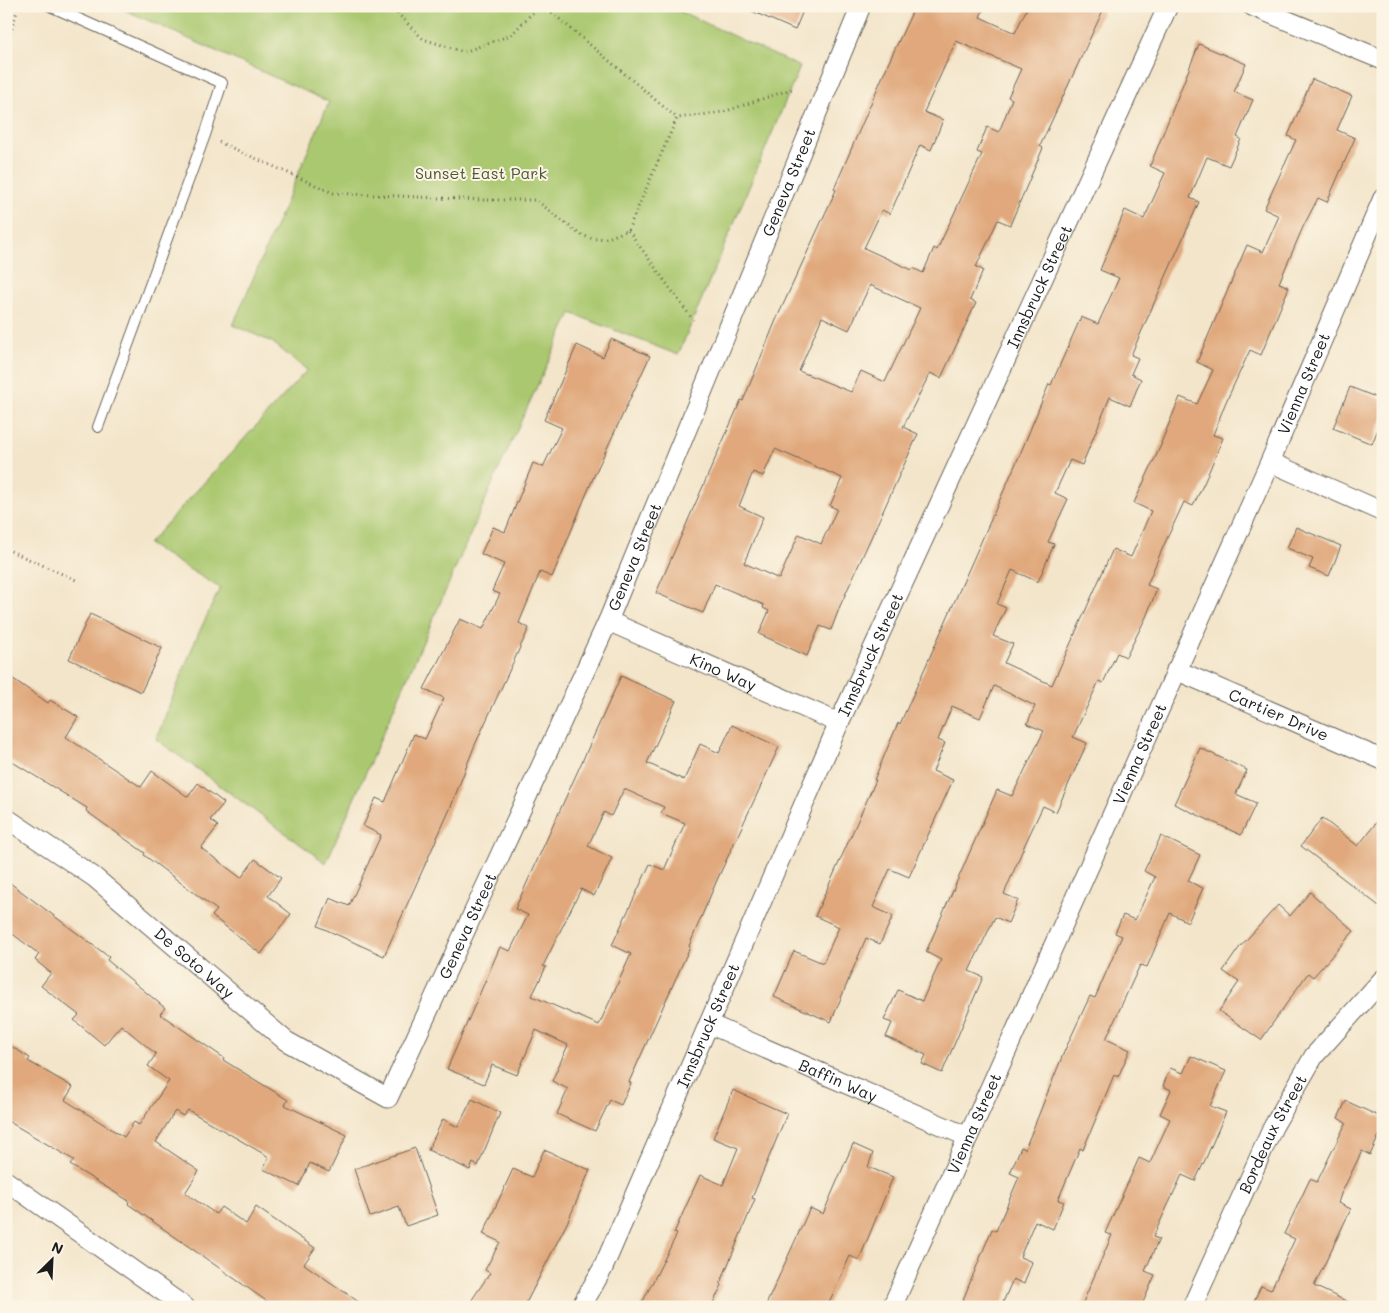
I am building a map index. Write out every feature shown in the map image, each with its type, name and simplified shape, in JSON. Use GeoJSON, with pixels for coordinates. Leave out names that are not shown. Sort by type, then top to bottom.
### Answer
{"type":"FeatureCollection","features":[{"type":"Feature","properties":{"kind":"street","name":"Geneva Street"},"geometry":{"type":"LineString","coordinates":[[388,1098],[608,621],[861,6]]}},
{"type":"Feature","properties":{"kind":"street","name":"Innsbruck Street"},"geometry":{"type":"LineString","coordinates":[[581,1307],[603,1268],[838,723],[1168,6]]}},
{"type":"Feature","properties":{"kind":"street"},"geometry":{"type":"LineString","coordinates":[[1252,6],[1383,60]]}},
{"type":"Feature","properties":{"kind":"street","name":"Vienna Street"},"geometry":{"type":"LineString","coordinates":[[892,1307],[1270,462],[1383,198]]}},
{"type":"Feature","properties":{"kind":"street"},"geometry":{"type":"LineString","coordinates":[[1270,462],[1383,512]]}},
{"type":"Feature","properties":{"kind":"street","name":"Kino Way"},"geometry":{"type":"LineString","coordinates":[[608,621],[838,723]]}},
{"type":"Feature","properties":{"kind":"street","name":"Cartier Drive"},"geometry":{"type":"LineString","coordinates":[[1176,670],[1383,760]]}},
{"type":"Feature","properties":{"kind":"street","name":"De Soto Way"},"geometry":{"type":"LineString","coordinates":[[6,818],[94,878],[286,1041],[388,1098]]}},
{"type":"Feature","properties":{"kind":"street","name":"Bordeaux Street"},"geometry":{"type":"LineString","coordinates":[[1192,1307],[1273,1127],[1314,1056],[1383,979]]}},
{"type":"Feature","properties":{"kind":"street","name":"Baffin Way"},"geometry":{"type":"LineString","coordinates":[[709,1024],[968,1137]]}},
{"type":"Feature","properties":{"kind":"street"},"geometry":{"type":"LineString","coordinates":[[6,1181],[177,1304]]}},
{"type":"Feature","properties":{"kind":"lane"},"geometry":{"type":"LineString","coordinates":[[50,6],[222,83],[205,135],[98,427]]}},
{"type":"Feature","properties":{"kind":"path"},"geometry":{"type":"LineString","coordinates":[[390,6],[423,39],[464,52],[510,35],[539,6]]}},
{"type":"Feature","properties":{"kind":"path"},"geometry":{"type":"LineString","coordinates":[[544,6],[677,118],[723,112],[796,88]]}},
{"type":"Feature","properties":{"kind":"path"},"geometry":{"type":"LineString","coordinates":[[6,48],[17,12]]}},
{"type":"Feature","properties":{"kind":"path"},"geometry":{"type":"LineString","coordinates":[[205,135],[333,193],[482,200],[536,200],[579,234],[593,239],[608,238],[628,230],[677,118]]}},
{"type":"Feature","properties":{"kind":"path"},"geometry":{"type":"LineString","coordinates":[[628,230],[692,320]]}},
{"type":"Feature","properties":{"kind":"path"},"geometry":{"type":"LineString","coordinates":[[6,549],[78,581]]}},
{"type":"Feature","properties":{"kind":"green space","name":"Sunset East Park"},"geometry":{"type":"Polygon","coordinates":[[[116,6],[669,6],[800,67],[678,355],[571,313],[502,462],[326,863],[156,739],[195,641],[220,588],[148,544],[307,370],[272,342],[233,325],[329,102],[116,6]]]}},
{"type":"Feature","properties":{"kind":"building"},"geometry":{"type":"Polygon","coordinates":[[[740,6],[805,6],[795,30],[740,6]]]}},
{"type":"Feature","properties":{"kind":"building"},"geometry":{"type":"Polygon","coordinates":[[[915,6],[985,6],[980,17],[1015,33],[1028,6],[1105,6],[1040,146],[1043,148],[1010,225],[998,220],[976,267],[983,270],[970,300],[976,303],[941,378],[930,373],[903,427],[918,434],[840,606],[831,630],[820,626],[807,656],[759,634],[769,611],[763,608],[764,605],[715,584],[703,613],[656,593],[741,400],[743,401],[776,320],[836,190],[834,189],[915,6]],[[956,41],[924,112],[943,120],[931,150],[920,145],[890,214],[882,210],[864,248],[912,270],[913,268],[923,273],[934,248],[937,250],[982,154],[977,152],[987,127],[999,132],[1012,99],[1008,97],[1021,69],[956,41]],[[870,285],[849,330],[822,317],[799,371],[851,392],[861,371],[885,382],[920,308],[870,285]],[[775,449],[763,476],[753,472],[739,506],[763,517],[744,563],[779,579],[799,534],[821,544],[837,509],[830,506],[842,478],[775,449]]]}},
{"type":"Feature","properties":{"kind":"building"},"geometry":{"type":"Polygon","coordinates":[[[1199,44],[1246,64],[1234,92],[1253,100],[1237,137],[1241,139],[1229,166],[1207,157],[1190,198],[1199,202],[1131,355],[1138,358],[1131,374],[1141,379],[1130,406],[1110,397],[1082,465],[1070,460],[1055,493],[1068,499],[1048,542],[1054,544],[1038,582],[1012,570],[997,604],[1006,608],[993,636],[1013,644],[1004,663],[1052,685],[1113,549],[1131,557],[1151,511],[1134,503],[1162,443],[1180,397],[1197,404],[1213,370],[1197,362],[1247,245],[1263,252],[1279,216],[1264,209],[1296,140],[1288,136],[1312,79],[1352,96],[1337,130],[1355,138],[1327,202],[1318,198],[1303,227],[1279,283],[1289,287],[1261,355],[1250,350],[1225,404],[1213,435],[1223,438],[1205,481],[1193,506],[1184,502],[1147,585],[1157,589],[1146,617],[1126,657],[1117,653],[1103,683],[1099,681],[1073,737],[1087,743],[1056,812],[1043,806],[1026,842],[1004,894],[1018,900],[1008,923],[995,917],[969,971],[983,977],[942,1073],[922,1064],[926,1055],[886,1037],[892,1023],[884,1020],[898,990],[922,1001],[941,960],[926,952],[997,790],[1012,796],[1044,731],[1027,724],[1035,706],[994,686],[980,718],[952,706],[938,740],[945,743],[933,771],[953,780],[909,877],[890,869],[873,907],[893,916],[880,944],[866,938],[831,1022],[774,997],[794,951],[823,963],[839,927],[815,916],[876,780],[874,780],[898,723],[900,724],[1021,452],[1049,384],[1051,385],[1081,317],[1098,324],[1119,278],[1100,270],[1125,210],[1144,219],[1165,173],[1150,166],[1199,44]]]}},
{"type":"Feature","properties":{"kind":"building"},"geometry":{"type":"Polygon","coordinates":[[[611,339],[650,356],[594,476],[552,577],[540,572],[519,623],[529,628],[474,747],[450,809],[384,956],[318,926],[330,898],[349,906],[381,835],[363,826],[376,798],[385,802],[414,734],[425,739],[444,698],[424,689],[460,619],[483,629],[500,594],[492,591],[504,564],[481,554],[493,527],[505,532],[533,463],[543,467],[562,428],[544,420],[577,345],[603,357],[611,339]]]}},
{"type":"Feature","properties":{"kind":"building"},"geometry":{"type":"Polygon","coordinates":[[[1350,387],[1383,400],[1383,417],[1372,444],[1333,428],[1350,387]]]}},
{"type":"Feature","properties":{"kind":"building"},"geometry":{"type":"Polygon","coordinates":[[[1296,527],[1341,546],[1329,576],[1309,568],[1313,559],[1287,548],[1296,527]]]}},
{"type":"Feature","properties":{"kind":"building"},"geometry":{"type":"Polygon","coordinates":[[[90,614],[162,648],[141,692],[69,659],[90,614]]]}},
{"type":"Feature","properties":{"kind":"building"},"geometry":{"type":"Polygon","coordinates":[[[6,674],[48,703],[50,700],[78,717],[66,737],[141,787],[152,771],[188,797],[198,783],[224,803],[210,820],[218,826],[201,848],[241,878],[255,859],[281,878],[268,896],[291,914],[261,954],[212,916],[217,910],[144,855],[145,853],[86,811],[87,808],[6,758],[6,674]]]}},
{"type":"Feature","properties":{"kind":"building"},"geometry":{"type":"Polygon","coordinates":[[[621,676],[676,701],[647,763],[684,780],[700,744],[719,753],[732,725],[779,747],[717,880],[690,947],[629,1082],[631,1083],[621,1105],[610,1100],[595,1131],[557,1114],[568,1089],[552,1081],[568,1045],[536,1030],[517,1075],[492,1065],[484,1084],[447,1069],[500,947],[510,951],[528,915],[515,909],[621,676]],[[624,789],[611,816],[604,812],[588,846],[612,858],[594,896],[581,889],[543,966],[546,967],[532,996],[599,1025],[631,954],[612,945],[650,864],[664,870],[685,823],[661,813],[664,807],[624,789]]]}},
{"type":"Feature","properties":{"kind":"building"},"geometry":{"type":"Polygon","coordinates":[[[1200,748],[1247,770],[1236,794],[1256,803],[1241,835],[1174,804],[1200,748]]]}},
{"type":"Feature","properties":{"kind":"building"},"geometry":{"type":"Polygon","coordinates":[[[1383,814],[1383,909],[1301,846],[1322,818],[1358,846],[1383,814]]]}},
{"type":"Feature","properties":{"kind":"building"},"geometry":{"type":"Polygon","coordinates":[[[1161,836],[1200,855],[1188,881],[1203,888],[1188,922],[1170,913],[1147,967],[1140,965],[1106,1039],[1130,1050],[1118,1077],[1114,1075],[1083,1150],[1080,1148],[1058,1200],[1064,1202],[1053,1229],[1035,1221],[1020,1257],[1032,1262],[1024,1284],[1013,1279],[1001,1307],[960,1307],[992,1229],[996,1231],[1019,1177],[1010,1173],[1021,1147],[1025,1149],[1064,1052],[1090,996],[1095,998],[1122,936],[1115,933],[1123,915],[1135,920],[1155,877],[1144,871],[1161,836]]]}},
{"type":"Feature","properties":{"kind":"building"},"geometry":{"type":"Polygon","coordinates":[[[6,880],[109,957],[107,960],[165,1008],[160,1014],[224,1058],[223,1060],[288,1100],[285,1105],[347,1135],[329,1172],[310,1163],[299,1186],[263,1169],[269,1157],[188,1110],[183,1116],[175,1111],[156,1142],[199,1171],[185,1193],[216,1214],[221,1207],[246,1224],[256,1207],[315,1248],[304,1264],[366,1307],[275,1307],[128,1204],[129,1201],[70,1165],[74,1160],[6,1120],[6,1043],[30,1058],[28,1061],[73,1087],[65,1100],[124,1137],[134,1122],[139,1125],[169,1081],[148,1066],[156,1054],[121,1025],[104,1045],[74,1020],[79,1015],[41,986],[51,973],[35,960],[39,954],[6,929],[6,880]]]}},
{"type":"Feature","properties":{"kind":"building"},"geometry":{"type":"Polygon","coordinates":[[[1310,892],[1354,931],[1313,977],[1308,973],[1261,1040],[1219,1011],[1239,982],[1223,971],[1239,948],[1278,905],[1290,916],[1310,892]]]}},
{"type":"Feature","properties":{"kind":"building"},"geometry":{"type":"Polygon","coordinates":[[[1191,1056],[1226,1071],[1210,1106],[1226,1112],[1195,1181],[1182,1175],[1153,1237],[1159,1239],[1145,1271],[1155,1275],[1141,1307],[1081,1307],[1112,1235],[1105,1233],[1139,1158],[1150,1163],[1170,1119],[1160,1114],[1171,1090],[1163,1086],[1170,1068],[1183,1073],[1191,1056]]]}},
{"type":"Feature","properties":{"kind":"building"},"geometry":{"type":"Polygon","coordinates":[[[733,1090],[787,1114],[752,1198],[755,1199],[720,1284],[722,1285],[711,1307],[640,1307],[677,1234],[674,1233],[700,1175],[723,1185],[738,1148],[713,1138],[733,1090]]]}},
{"type":"Feature","properties":{"kind":"building"},"geometry":{"type":"Polygon","coordinates":[[[472,1099],[500,1113],[478,1166],[473,1163],[470,1170],[428,1150],[443,1119],[458,1127],[472,1099]]]}},
{"type":"Feature","properties":{"kind":"building"},"geometry":{"type":"Polygon","coordinates":[[[1346,1101],[1383,1118],[1383,1127],[1370,1155],[1362,1151],[1341,1194],[1338,1203],[1351,1209],[1314,1286],[1359,1307],[1251,1307],[1261,1286],[1271,1290],[1295,1239],[1284,1234],[1310,1179],[1317,1182],[1346,1123],[1338,1118],[1346,1101]]]}},
{"type":"Feature","properties":{"kind":"building"},"geometry":{"type":"Polygon","coordinates":[[[853,1144],[873,1153],[868,1167],[893,1177],[859,1260],[850,1256],[827,1307],[765,1307],[810,1208],[823,1214],[853,1144]]]}},
{"type":"Feature","properties":{"kind":"building"},"geometry":{"type":"Polygon","coordinates":[[[415,1148],[438,1215],[406,1226],[399,1207],[370,1217],[354,1169],[415,1148]]]}},
{"type":"Feature","properties":{"kind":"building"},"geometry":{"type":"Polygon","coordinates":[[[544,1150],[590,1170],[568,1221],[524,1307],[467,1307],[490,1273],[485,1270],[500,1242],[483,1234],[513,1169],[532,1177],[544,1150]]]}}]}
